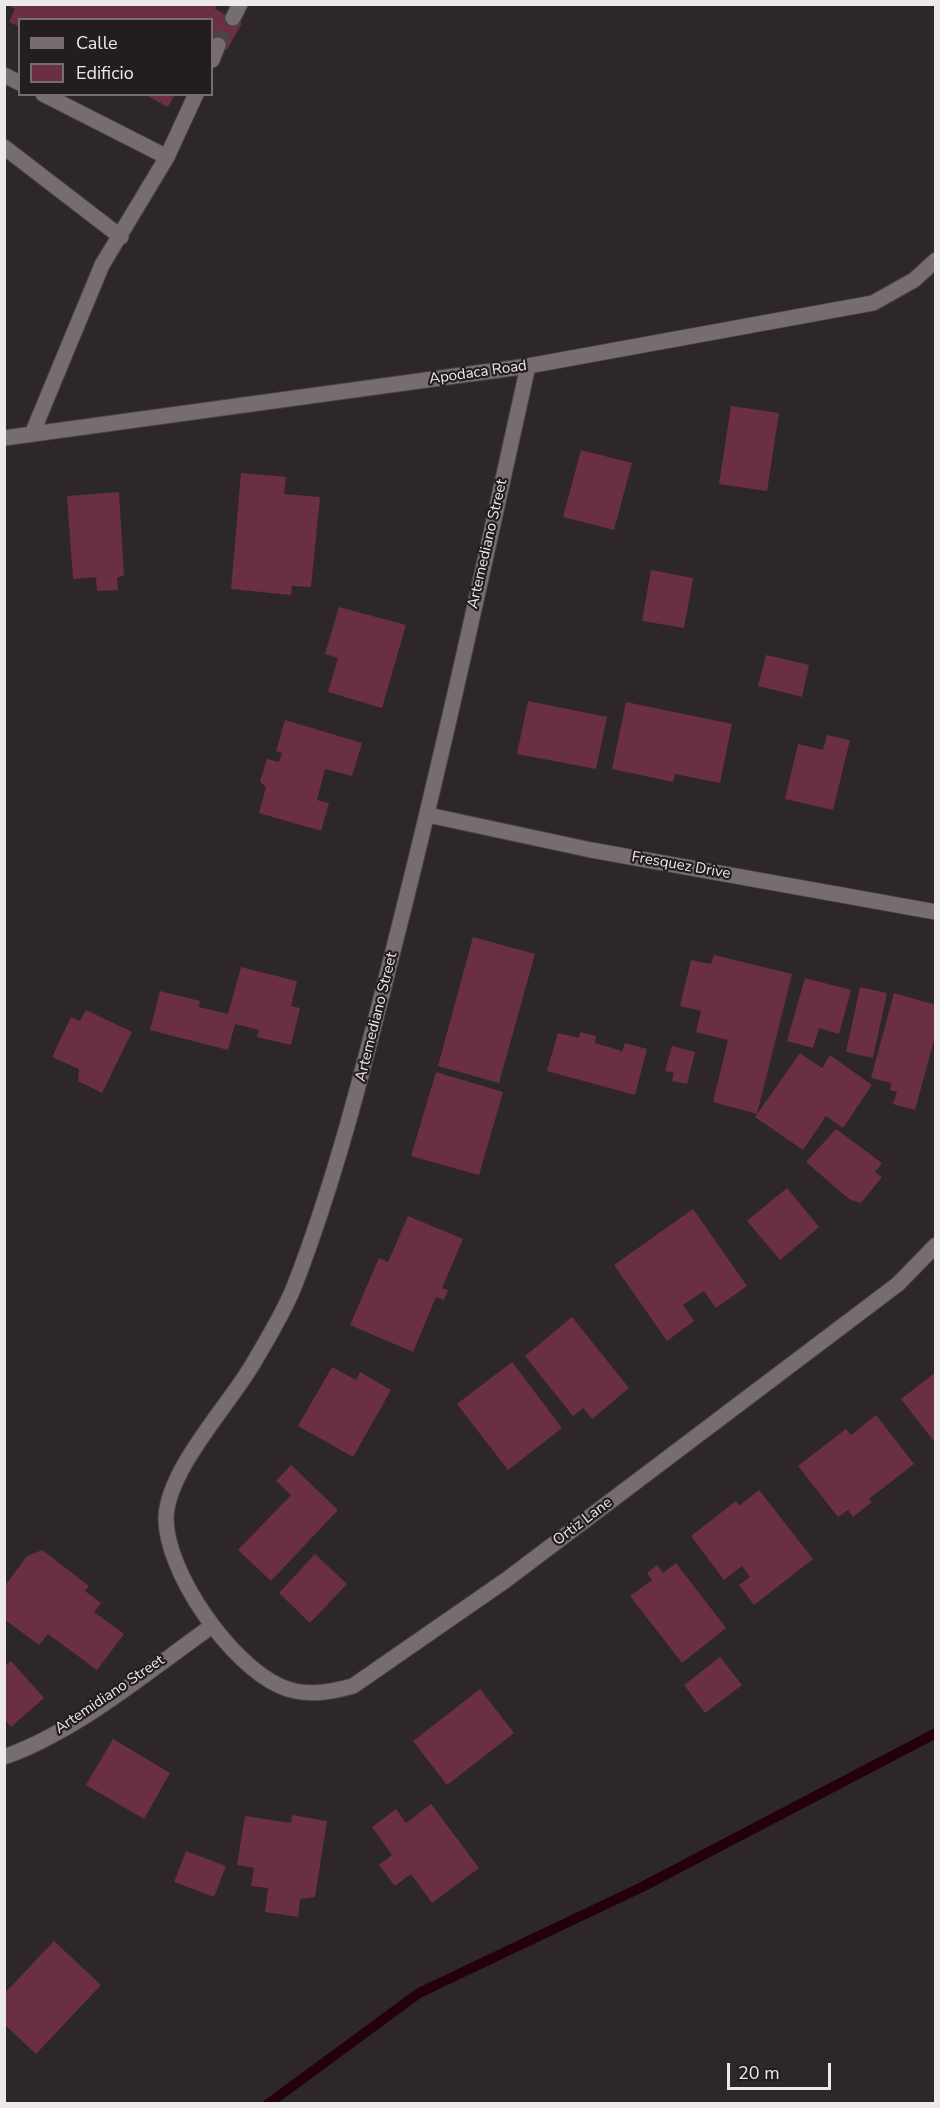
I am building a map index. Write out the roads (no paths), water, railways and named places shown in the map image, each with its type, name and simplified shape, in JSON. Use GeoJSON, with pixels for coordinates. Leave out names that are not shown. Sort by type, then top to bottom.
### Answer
{"type":"FeatureCollection","features":[{"type":"Feature","properties":{"kind":"street"},"geometry":{"type":"LineString","coordinates":[[4,75],[18,82]]}},
{"type":"Feature","properties":{"kind":"street"},"geometry":{"type":"LineString","coordinates":[[47,96],[167,157]]}},
{"type":"Feature","properties":{"kind":"street"},"geometry":{"type":"LineString","coordinates":[[32,434],[102,265],[121,237],[167,157],[195,96]]}},
{"type":"Feature","properties":{"kind":"street"},"geometry":{"type":"LineString","coordinates":[[4,147],[121,237]]}},
{"type":"Feature","properties":{"kind":"street","name":"Apodaca Road"},"geometry":{"type":"LineString","coordinates":[[4,438],[528,366],[873,303],[914,280],[936,260]]}},
{"type":"Feature","properties":{"kind":"street","name":"Artemediano Street"},"geometry":{"type":"LineString","coordinates":[[212,1626],[180,1573],[166,1533],[166,1510],[192,1453],[251,1367],[296,1282],[345,1140],[428,815],[528,366]]}},
{"type":"Feature","properties":{"kind":"street","name":"Fresquez Drive"},"geometry":{"type":"LineString","coordinates":[[428,815],[591,850],[936,912]]}},
{"type":"Feature","properties":{"kind":"street","name":"Ortiz Lane"},"geometry":{"type":"LineString","coordinates":[[212,1626],[252,1666],[282,1687],[301,1692],[328,1693],[353,1686],[506,1580],[869,1306],[898,1284],[936,1245]]}},
{"type":"Feature","properties":{"kind":"street","name":"Artemidiano Street"},"geometry":{"type":"LineString","coordinates":[[4,1757],[27,1749],[99,1706],[212,1626]]}},
{"type":"Feature","properties":{"kind":"waterway"},"geometry":{"type":"LineString","coordinates":[[268,2104],[419,1993],[642,1887],[936,1733]]}},
{"type":"Feature","properties":{"kind":"tunnel"},"geometry":{"type":"LineString","coordinates":[[218,45],[233,18]]}}]}
